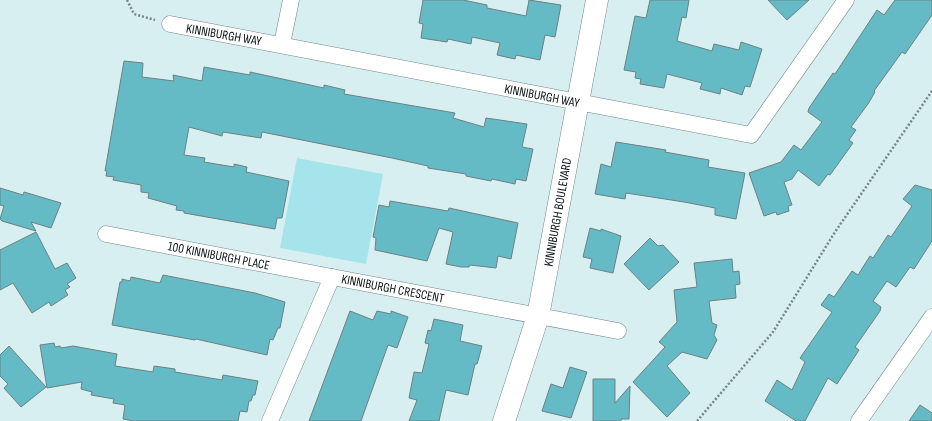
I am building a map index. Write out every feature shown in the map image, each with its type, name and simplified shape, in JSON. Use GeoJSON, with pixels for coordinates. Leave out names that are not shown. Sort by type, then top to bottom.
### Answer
{"type":"FeatureCollection","features":[{"type":"Feature","properties":{"kind":"street"},"geometry":{"type":"LineString","coordinates":[[282,44],[291,0]]}},
{"type":"Feature","properties":{"kind":"street","name":"KINNIBURGH BOULEVARD"},"geometry":{"type":"LineString","coordinates":[[504,421],[538,316],[597,0]]}},
{"type":"Feature","properties":{"kind":"street","name":"KINNIBURGH WAY"},"geometry":{"type":"LineString","coordinates":[[170,24],[282,44],[751,135],[846,0]]}},
{"type":"Feature","properties":{"kind":"street","name":"100 KINNIBURGH PLACE"},"geometry":{"type":"LineString","coordinates":[[106,234],[332,277]]}},
{"type":"Feature","properties":{"kind":"street","name":"KINNIBURGH CRESCENT"},"geometry":{"type":"LineString","coordinates":[[270,421],[332,277],[618,331]]}},
{"type":"Feature","properties":{"kind":"street"},"geometry":{"type":"LineString","coordinates":[[859,421],[932,317]]}},
{"type":"Feature","properties":{"kind":"path"},"geometry":{"type":"LineString","coordinates":[[127,0],[134,14],[170,24]]}},
{"type":"Feature","properties":{"kind":"path"},"geometry":{"type":"LineString","coordinates":[[697,421],[772,332],[835,232],[932,92]]}},
{"type":"Feature","properties":{"kind":"shaded area"},"geometry":{"type":"Polygon","coordinates":[[[297,158],[383,174],[366,264],[280,248],[297,158]]]}},
{"type":"Feature","properties":{"kind":"building"},"geometry":{"type":"Polygon","coordinates":[[[423,0],[463,0],[487,5],[487,8],[526,16],[529,0],[561,5],[555,37],[545,35],[540,60],[516,55],[515,59],[497,55],[500,43],[472,37],[471,44],[448,39],[447,42],[421,38],[423,24],[419,23],[423,0]]]}},
{"type":"Feature","properties":{"kind":"building"},"geometry":{"type":"Polygon","coordinates":[[[650,0],[689,0],[686,18],[682,17],[677,41],[712,51],[714,44],[739,50],[741,42],[762,49],[750,87],[745,86],[742,95],[721,88],[720,94],[700,89],[702,83],[667,74],[664,88],[640,84],[641,79],[635,78],[636,72],[624,70],[635,16],[646,18],[650,0]]]}},
{"type":"Feature","properties":{"kind":"building"},"geometry":{"type":"Polygon","coordinates":[[[768,0],[809,0],[787,20],[768,0]]]}},
{"type":"Feature","properties":{"kind":"building"},"geometry":{"type":"Polygon","coordinates":[[[895,0],[932,0],[932,15],[905,54],[902,52],[874,91],[875,92],[868,104],[851,127],[856,130],[849,140],[853,143],[830,175],[828,174],[819,186],[798,170],[792,179],[784,182],[792,205],[788,206],[789,211],[777,215],[776,212],[764,216],[749,173],[781,162],[794,145],[801,150],[822,122],[808,112],[809,108],[833,73],[835,74],[877,10],[884,15],[895,0]]]}},
{"type":"Feature","properties":{"kind":"building"},"geometry":{"type":"Polygon","coordinates":[[[124,61],[143,63],[142,77],[174,81],[173,75],[202,81],[204,67],[250,75],[250,72],[324,88],[324,85],[345,90],[344,94],[455,113],[453,118],[484,127],[486,118],[527,124],[522,147],[533,149],[526,181],[516,179],[515,184],[492,179],[491,181],[466,176],[466,174],[428,168],[428,166],[392,158],[262,132],[261,138],[223,132],[222,136],[189,127],[184,155],[205,158],[204,162],[234,167],[234,164],[247,167],[246,172],[289,181],[282,218],[277,218],[275,229],[184,213],[184,211],[176,210],[177,206],[148,198],[149,193],[141,192],[141,185],[113,180],[114,177],[106,176],[107,171],[105,171],[124,61]]]}},
{"type":"Feature","properties":{"kind":"building"},"geometry":{"type":"Polygon","coordinates":[[[616,142],[666,150],[665,152],[709,160],[708,167],[745,173],[736,219],[715,215],[715,208],[684,202],[626,193],[625,199],[595,194],[601,164],[611,167],[616,142]]]}},
{"type":"Feature","properties":{"kind":"building"},"geometry":{"type":"Polygon","coordinates":[[[915,185],[932,190],[932,241],[914,269],[910,267],[896,287],[887,281],[873,301],[881,307],[880,311],[855,347],[859,350],[837,384],[828,378],[805,421],[796,421],[765,401],[777,380],[792,390],[805,362],[800,358],[832,312],[821,305],[829,294],[834,297],[852,271],[858,275],[870,256],[873,258],[888,235],[891,237],[912,206],[903,199],[915,185]]]}},
{"type":"Feature","properties":{"kind":"building"},"geometry":{"type":"Polygon","coordinates":[[[0,188],[23,195],[24,192],[61,203],[51,228],[31,222],[36,231],[2,221],[0,219],[4,206],[0,205],[0,188]]]}},
{"type":"Feature","properties":{"kind":"building"},"geometry":{"type":"Polygon","coordinates":[[[390,201],[448,211],[449,208],[518,223],[511,259],[498,256],[496,268],[470,265],[469,267],[461,267],[446,264],[453,232],[439,228],[427,261],[375,250],[376,238],[373,237],[379,205],[389,207],[390,201]]]}},
{"type":"Feature","properties":{"kind":"building"},"geometry":{"type":"Polygon","coordinates":[[[590,228],[601,231],[601,229],[621,236],[613,273],[590,268],[592,259],[583,257],[590,228]]]}},
{"type":"Feature","properties":{"kind":"building"},"geometry":{"type":"Polygon","coordinates":[[[36,232],[55,269],[67,263],[76,278],[67,284],[70,287],[65,290],[68,295],[51,306],[49,302],[32,313],[13,283],[0,290],[0,250],[36,232]]]}},
{"type":"Feature","properties":{"kind":"building"},"geometry":{"type":"Polygon","coordinates":[[[650,238],[658,246],[663,245],[679,262],[649,290],[624,264],[650,238]]]}},
{"type":"Feature","properties":{"kind":"building"},"geometry":{"type":"Polygon","coordinates":[[[732,259],[733,272],[739,271],[740,284],[735,285],[736,298],[709,301],[712,323],[717,325],[714,335],[717,340],[707,359],[682,352],[667,366],[690,393],[667,417],[633,382],[665,347],[659,342],[677,322],[674,290],[697,287],[694,263],[732,259]]]}},
{"type":"Feature","properties":{"kind":"building"},"geometry":{"type":"Polygon","coordinates":[[[163,275],[255,293],[285,302],[280,328],[278,328],[273,340],[270,339],[267,355],[196,339],[112,325],[120,282],[122,282],[122,279],[130,281],[131,277],[160,283],[163,275]]]}},
{"type":"Feature","properties":{"kind":"building"},"geometry":{"type":"Polygon","coordinates":[[[350,311],[373,320],[377,311],[391,314],[391,311],[408,317],[397,348],[388,345],[361,421],[309,421],[350,311]]]}},
{"type":"Feature","properties":{"kind":"building"},"geometry":{"type":"Polygon","coordinates":[[[434,319],[463,325],[460,341],[482,346],[477,364],[475,364],[468,395],[446,390],[439,421],[409,421],[417,400],[409,398],[414,372],[422,373],[429,344],[425,343],[428,330],[431,331],[434,319]]]}},
{"type":"Feature","properties":{"kind":"building"},"geometry":{"type":"Polygon","coordinates":[[[54,343],[55,347],[60,346],[61,348],[73,346],[117,354],[115,366],[153,372],[154,366],[175,369],[175,372],[222,380],[223,375],[258,381],[255,395],[253,395],[251,401],[249,401],[247,412],[240,411],[238,421],[134,421],[123,419],[125,405],[113,403],[114,399],[91,395],[92,392],[81,389],[82,382],[47,388],[40,345],[54,343]]]}},
{"type":"Feature","properties":{"kind":"building"},"geometry":{"type":"Polygon","coordinates":[[[9,346],[46,387],[21,407],[4,388],[8,384],[0,376],[0,355],[9,346]]]}},
{"type":"Feature","properties":{"kind":"building"},"geometry":{"type":"Polygon","coordinates":[[[570,367],[587,372],[571,418],[542,411],[551,384],[563,388],[570,367]]]}},
{"type":"Feature","properties":{"kind":"building"},"geometry":{"type":"Polygon","coordinates":[[[593,379],[615,379],[615,403],[630,386],[629,419],[621,419],[621,421],[593,421],[593,379]]]}},
{"type":"Feature","properties":{"kind":"building"},"geometry":{"type":"Polygon","coordinates":[[[920,405],[932,413],[932,421],[909,421],[920,405]]]}}]}
